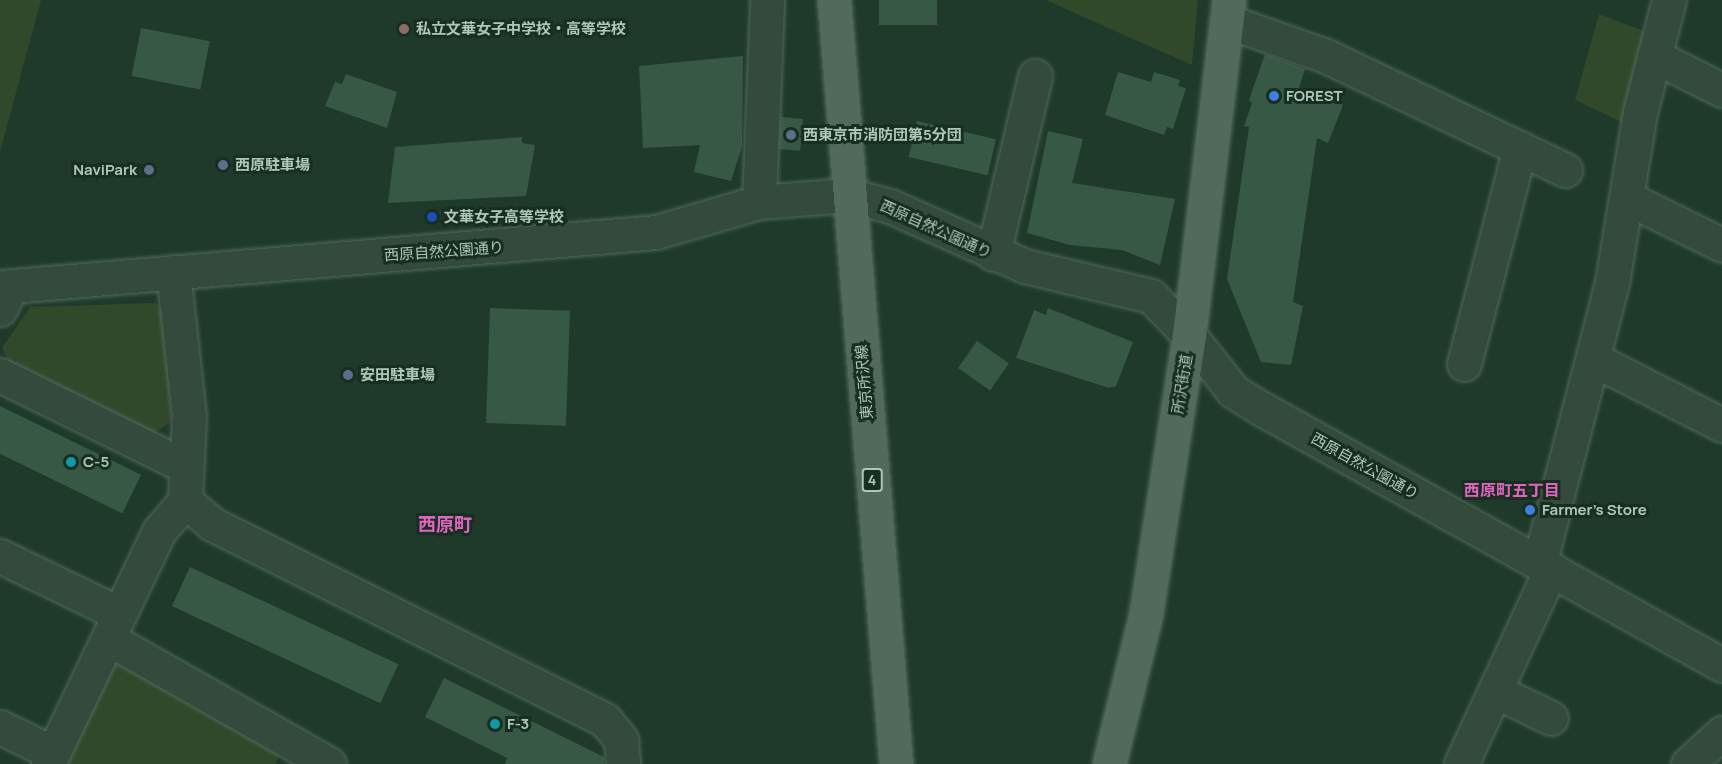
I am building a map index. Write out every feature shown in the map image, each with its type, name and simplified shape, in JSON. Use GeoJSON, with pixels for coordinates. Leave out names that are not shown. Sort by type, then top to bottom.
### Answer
{"type":"FeatureCollection","features":[{"type":"Feature","properties":{"kind":"main road","name":"東京所沢線"},"geometry":{"type":"LineString","coordinates":[[834,0],[848,195],[896,764]]}},
{"type":"Feature","properties":{"kind":"main road","name":"所沢街道"},"geometry":{"type":"LineString","coordinates":[[1109,764],[1146,613],[1189,335],[1228,11]]}},
{"type":"Feature","properties":{"kind":"street"},"geometry":{"type":"LineString","coordinates":[[759,202],[767,0]]}},
{"type":"Feature","properties":{"kind":"street"},"geometry":{"type":"LineString","coordinates":[[1461,764],[1495,691],[1546,565],[1593,360],[1654,56],[1669,0]]}},
{"type":"Feature","properties":{"kind":"street"},"geometry":{"type":"LineString","coordinates":[[1228,11],[1565,170]]}},
{"type":"Feature","properties":{"kind":"street"},"geometry":{"type":"LineString","coordinates":[[1654,56],[1722,90]]}},
{"type":"Feature","properties":{"kind":"street"},"geometry":{"type":"LineString","coordinates":[[993,254],[1035,76]]}},
{"type":"Feature","properties":{"kind":"street"},"geometry":{"type":"LineString","coordinates":[[1464,364],[1476,262],[1520,148]]}},
{"type":"Feature","properties":{"kind":"street","name":"西原自然公園通り"},"geometry":{"type":"LineString","coordinates":[[4,294],[173,272],[656,232],[759,202],[848,195],[890,206],[993,254],[1151,296],[1189,335],[1233,391],[1722,665]]}},
{"type":"Feature","properties":{"kind":"street"},"geometry":{"type":"LineString","coordinates":[[1627,198],[1722,245]]}},
{"type":"Feature","properties":{"kind":"street"},"geometry":{"type":"LineString","coordinates":[[0,727],[50,758],[159,531],[185,501],[184,466],[189,416],[173,272]]}},
{"type":"Feature","properties":{"kind":"street"},"geometry":{"type":"LineString","coordinates":[[1593,360],[1722,425]]}},
{"type":"Feature","properties":{"kind":"street"},"geometry":{"type":"LineString","coordinates":[[0,375],[184,466]]}},
{"type":"Feature","properties":{"kind":"street"},"geometry":{"type":"LineString","coordinates":[[185,501],[212,524],[605,720],[621,740],[623,764]]}},
{"type":"Feature","properties":{"kind":"street"},"geometry":{"type":"LineString","coordinates":[[0,556],[114,627],[288,754],[329,764]]}},
{"type":"Feature","properties":{"kind":"street"},"geometry":{"type":"LineString","coordinates":[[1495,691],[1551,717]]}},
{"type":"Feature","properties":{"kind":"street"},"geometry":{"type":"LineString","coordinates":[[1688,764],[1722,733]]}},
{"type":"Feature","properties":{"kind":"green space"},"geometry":{"type":"Polygon","coordinates":[[[0,0],[41,0],[0,152],[0,0]]]}},
{"type":"Feature","properties":{"kind":"green space"},"geometry":{"type":"Polygon","coordinates":[[[1046,0],[1198,0],[1192,65],[1079,15],[1046,0]]]}},
{"type":"Feature","properties":{"kind":"green space"},"geometry":{"type":"Polygon","coordinates":[[[1599,14],[1654,35],[1630,126],[1575,100],[1599,14]]]}},
{"type":"Feature","properties":{"kind":"green space"},"geometry":{"type":"Polygon","coordinates":[[[156,303],[166,318],[171,422],[148,437],[14,371],[2,348],[30,307],[156,303]]]}},
{"type":"Feature","properties":{"kind":"green space"},"geometry":{"type":"Polygon","coordinates":[[[121,650],[284,746],[275,764],[65,764],[121,650]]]}},
{"type":"Feature","properties":{"kind":"building"},"geometry":{"type":"Polygon","coordinates":[[[879,0],[937,0],[937,25],[879,25],[879,0]]]}},
{"type":"Feature","properties":{"kind":"building"},"geometry":{"type":"Polygon","coordinates":[[[141,28],[210,41],[200,89],[132,76],[141,28]]]}},
{"type":"Feature","properties":{"kind":"building"},"geometry":{"type":"Polygon","coordinates":[[[1265,54],[1305,69],[1299,88],[1343,105],[1328,143],[1317,138],[1293,302],[1303,306],[1291,365],[1261,362],[1227,279],[1249,127],[1244,126],[1252,103],[1249,100],[1265,54]]]}},
{"type":"Feature","properties":{"kind":"building"},"geometry":{"type":"Polygon","coordinates":[[[743,56],[742,147],[731,181],[694,172],[700,145],[643,148],[639,66],[743,56]]]}},
{"type":"Feature","properties":{"kind":"building"},"geometry":{"type":"Polygon","coordinates":[[[1118,72],[1151,82],[1154,72],[1180,80],[1178,86],[1186,88],[1173,129],[1167,127],[1164,135],[1105,115],[1118,72]]]}},
{"type":"Feature","properties":{"kind":"building"},"geometry":{"type":"Polygon","coordinates":[[[346,74],[397,92],[387,128],[325,106],[335,82],[342,84],[346,74]]]}},
{"type":"Feature","properties":{"kind":"building"},"geometry":{"type":"Polygon","coordinates":[[[781,117],[803,119],[800,151],[778,149],[781,117]]]}},
{"type":"Feature","properties":{"kind":"building"},"geometry":{"type":"Polygon","coordinates":[[[917,121],[996,139],[988,175],[909,157],[917,121]]]}},
{"type":"Feature","properties":{"kind":"building"},"geometry":{"type":"Polygon","coordinates":[[[1048,131],[1083,139],[1072,183],[1175,199],[1160,265],[1122,250],[1070,245],[1027,233],[1048,131]]]}},
{"type":"Feature","properties":{"kind":"building"},"geometry":{"type":"Polygon","coordinates":[[[522,137],[522,143],[535,145],[526,196],[388,203],[395,147],[522,137]]]}},
{"type":"Feature","properties":{"kind":"building"},"geometry":{"type":"Polygon","coordinates":[[[490,308],[570,311],[566,426],[486,423],[490,308]]]}},
{"type":"Feature","properties":{"kind":"building"},"geometry":{"type":"Polygon","coordinates":[[[1048,308],[1133,342],[1116,386],[1109,388],[1016,358],[1034,310],[1046,315],[1048,308]]]}},
{"type":"Feature","properties":{"kind":"building"},"geometry":{"type":"Polygon","coordinates":[[[977,341],[1009,363],[990,390],[958,368],[977,341]]]}},
{"type":"Feature","properties":{"kind":"building","name":"C-5"},"geometry":{"type":"Polygon","coordinates":[[[0,406],[141,475],[122,513],[0,454],[0,406]]]}},
{"type":"Feature","properties":{"kind":"building"},"geometry":{"type":"Polygon","coordinates":[[[190,567],[398,664],[380,703],[172,606],[190,567]]]}},
{"type":"Feature","properties":{"kind":"building","name":"F-3"},"geometry":{"type":"Polygon","coordinates":[[[444,678],[604,757],[604,764],[505,764],[507,758],[425,717],[444,678]]]}},
{"type":"Feature","properties":{"kind":"place","name":"私立文華女子中学校・高等学校"},"geometry":{"type":"Point","coordinates":[404,29]}},
{"type":"Feature","properties":{"kind":"place","name":"FOREST"},"geometry":{"type":"Point","coordinates":[1274,96]}},
{"type":"Feature","properties":{"kind":"place","name":"西東京市消防団第5分団"},"geometry":{"type":"Point","coordinates":[791,135]}},
{"type":"Feature","properties":{"kind":"place","name":"西原駐車場"},"geometry":{"type":"Point","coordinates":[223,165]}},
{"type":"Feature","properties":{"kind":"place","name":"NaviPark"},"geometry":{"type":"Point","coordinates":[149,170]}},
{"type":"Feature","properties":{"kind":"place","name":"文華女子高等学校"},"geometry":{"type":"Point","coordinates":[432,217]}},
{"type":"Feature","properties":{"kind":"place","name":"安田駐車場"},"geometry":{"type":"Point","coordinates":[348,375]}},
{"type":"Feature","properties":{"kind":"place","name":"C-5"},"geometry":{"type":"Point","coordinates":[71,462]}},
{"type":"Feature","properties":{"kind":"place","name":"Farmer's Store"},"geometry":{"type":"Point","coordinates":[1530,510]}},
{"type":"Feature","properties":{"kind":"place","name":"F-3"},"geometry":{"type":"Point","coordinates":[495,724]}},
{"type":"Feature","properties":{"kind":"district","name":"西原町五丁目"},"geometry":{"type":"Point","coordinates":[1512,490]}},
{"type":"Feature","properties":{"kind":"district","name":"西原町"},"geometry":{"type":"Point","coordinates":[445,524]}}]}
